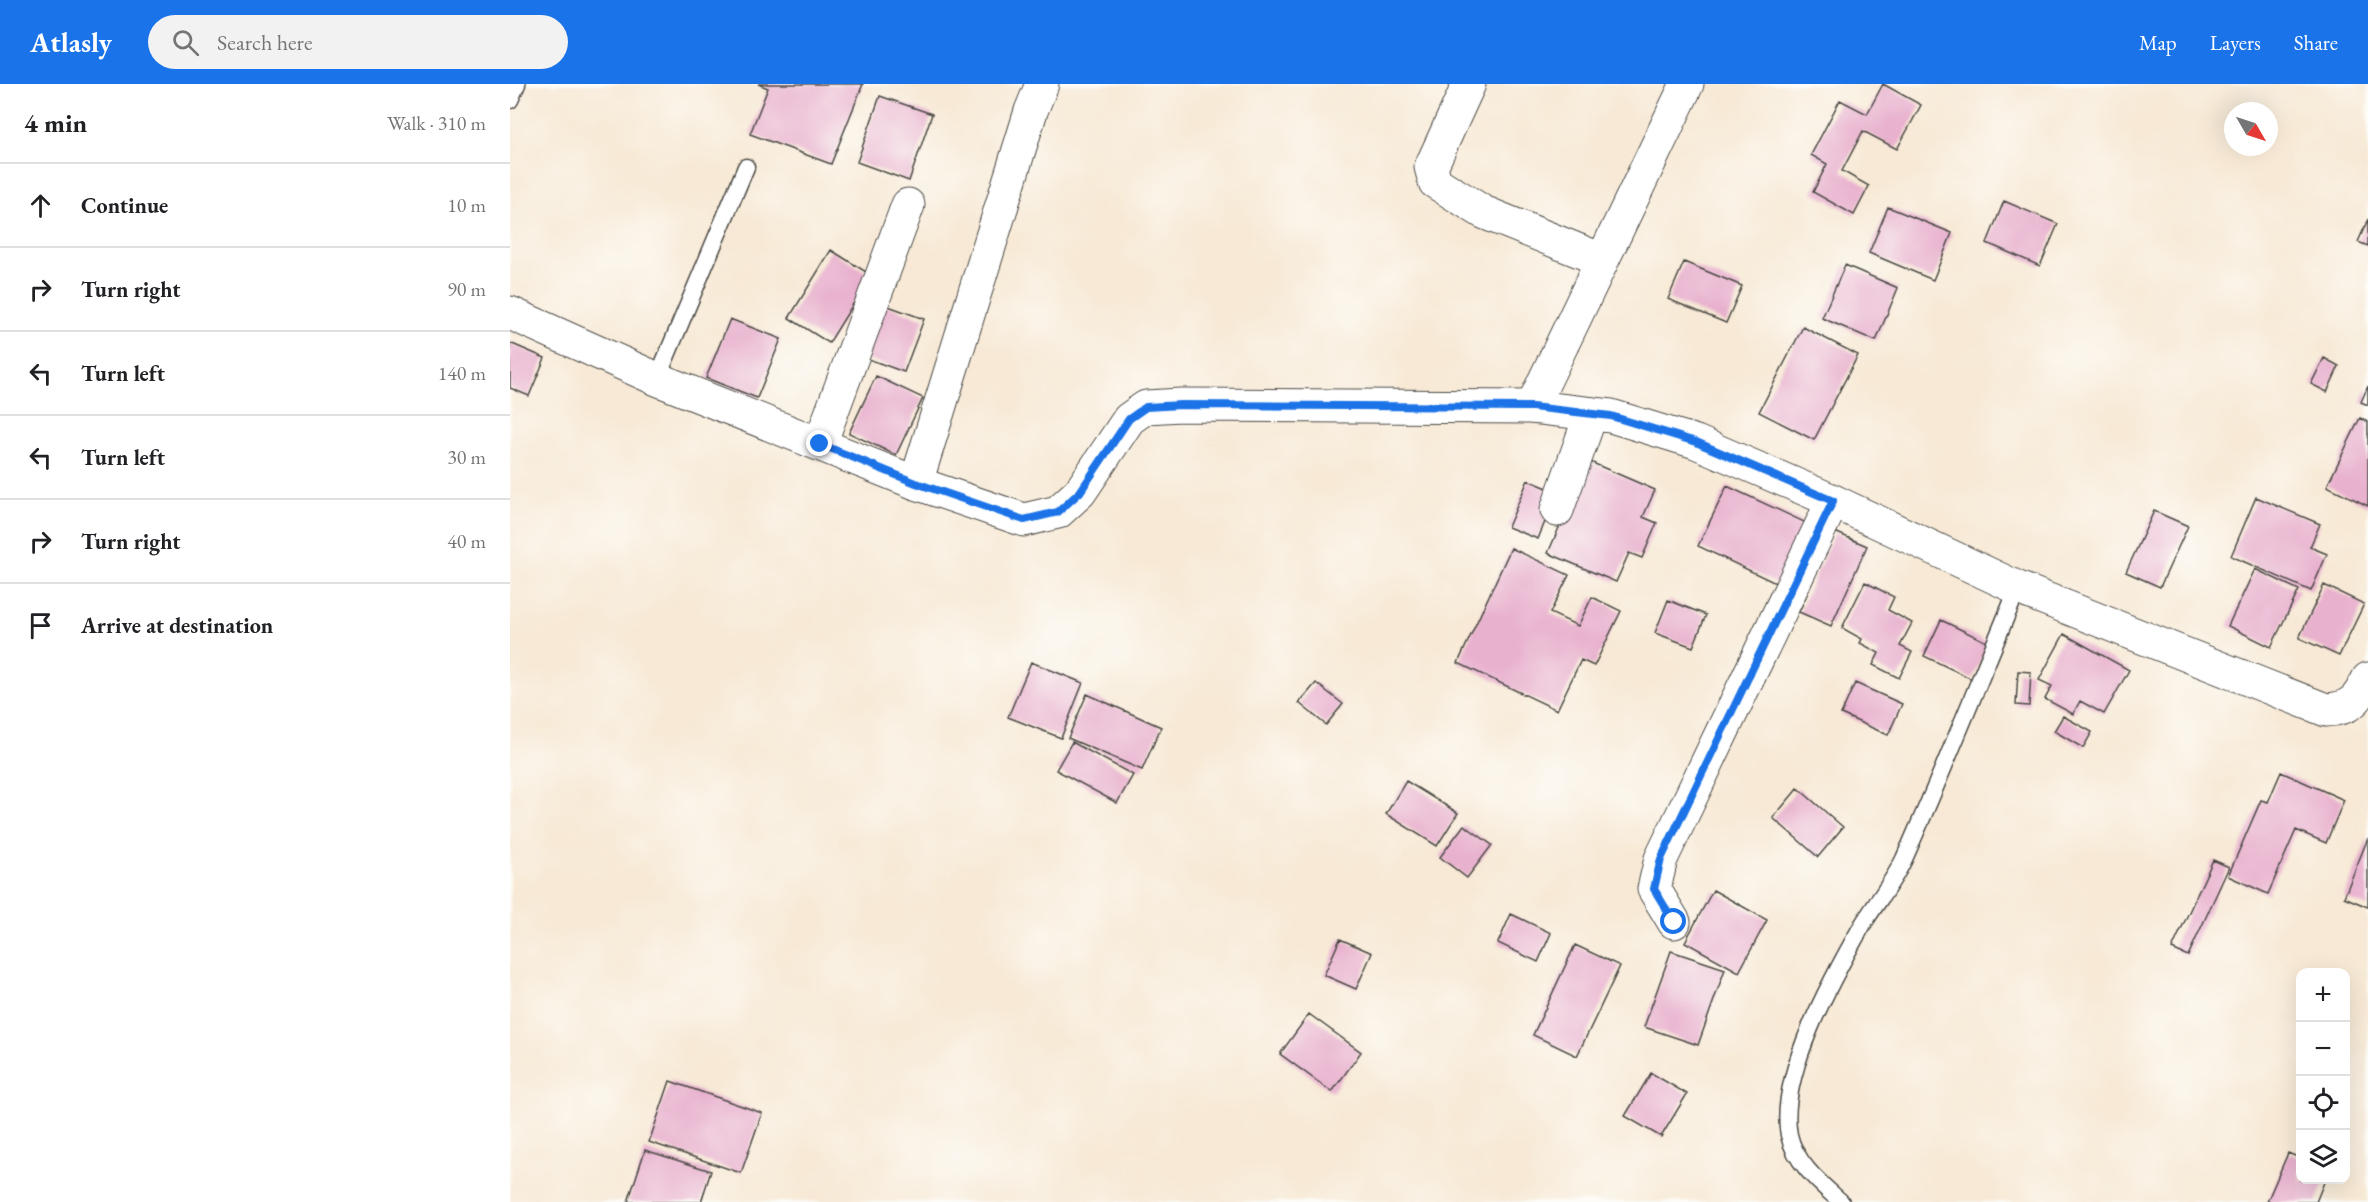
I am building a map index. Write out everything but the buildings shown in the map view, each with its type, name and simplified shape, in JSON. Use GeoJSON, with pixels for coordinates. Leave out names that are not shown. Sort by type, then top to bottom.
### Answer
{"type":"FeatureCollection","features":[{"type":"Feature","properties":{"kind":"street"},"geometry":{"type":"LineString","coordinates":[[916,483],[1031,111],[1042,84]]}},
{"type":"Feature","properties":{"kind":"street"},"geometry":{"type":"LineString","coordinates":[[1469,84],[1431,167],[1431,174],[1435,182],[1483,212],[1602,260]]}},
{"type":"Feature","properties":{"kind":"street"},"geometry":{"type":"LineString","coordinates":[[1532,407],[1687,84]]}},
{"type":"Feature","properties":{"kind":"street"},"geometry":{"type":"LineString","coordinates":[[820,444],[908,205]]}},
{"type":"Feature","properties":{"kind":"street"},"geometry":{"type":"LineString","coordinates":[[510,313],[657,379],[916,483],[1024,520],[1058,512],[1080,492],[1129,419],[1146,407],[1181,405],[1532,407],[1611,416],[1696,442],[1833,501],[2018,588],[2326,710],[2343,710],[2361,694],[2368,679]]}},
{"type":"Feature","properties":{"kind":"street"},"geometry":{"type":"LineString","coordinates":[[1557,510],[1591,414]]}},
{"type":"Feature","properties":{"kind":"street"},"geometry":{"type":"LineString","coordinates":[[1674,922],[1654,889],[1661,859],[1833,501]]}},
{"type":"Feature","properties":{"kind":"lane"},"geometry":{"type":"LineString","coordinates":[[510,100],[517,84]]}},
{"type":"Feature","properties":{"kind":"lane"},"geometry":{"type":"LineString","coordinates":[[657,379],[746,167]]}},
{"type":"Feature","properties":{"kind":"lane"},"geometry":{"type":"LineString","coordinates":[[1841,1202],[1805,1168],[1789,1136],[1788,1110],[1794,1072],[1820,1005],[1863,925],[1902,862],[2018,588]]}},
{"type":"Feature","properties":{"kind":"route"},"geometry":{"type":"LineString","coordinates":[[820,444],[916,483],[1024,520],[1058,512],[1080,492],[1129,419],[1146,407],[1181,405],[1532,407],[1611,416],[1696,442],[1833,501],[1661,859],[1654,889],[1664,910],[1674,922]]}}]}
